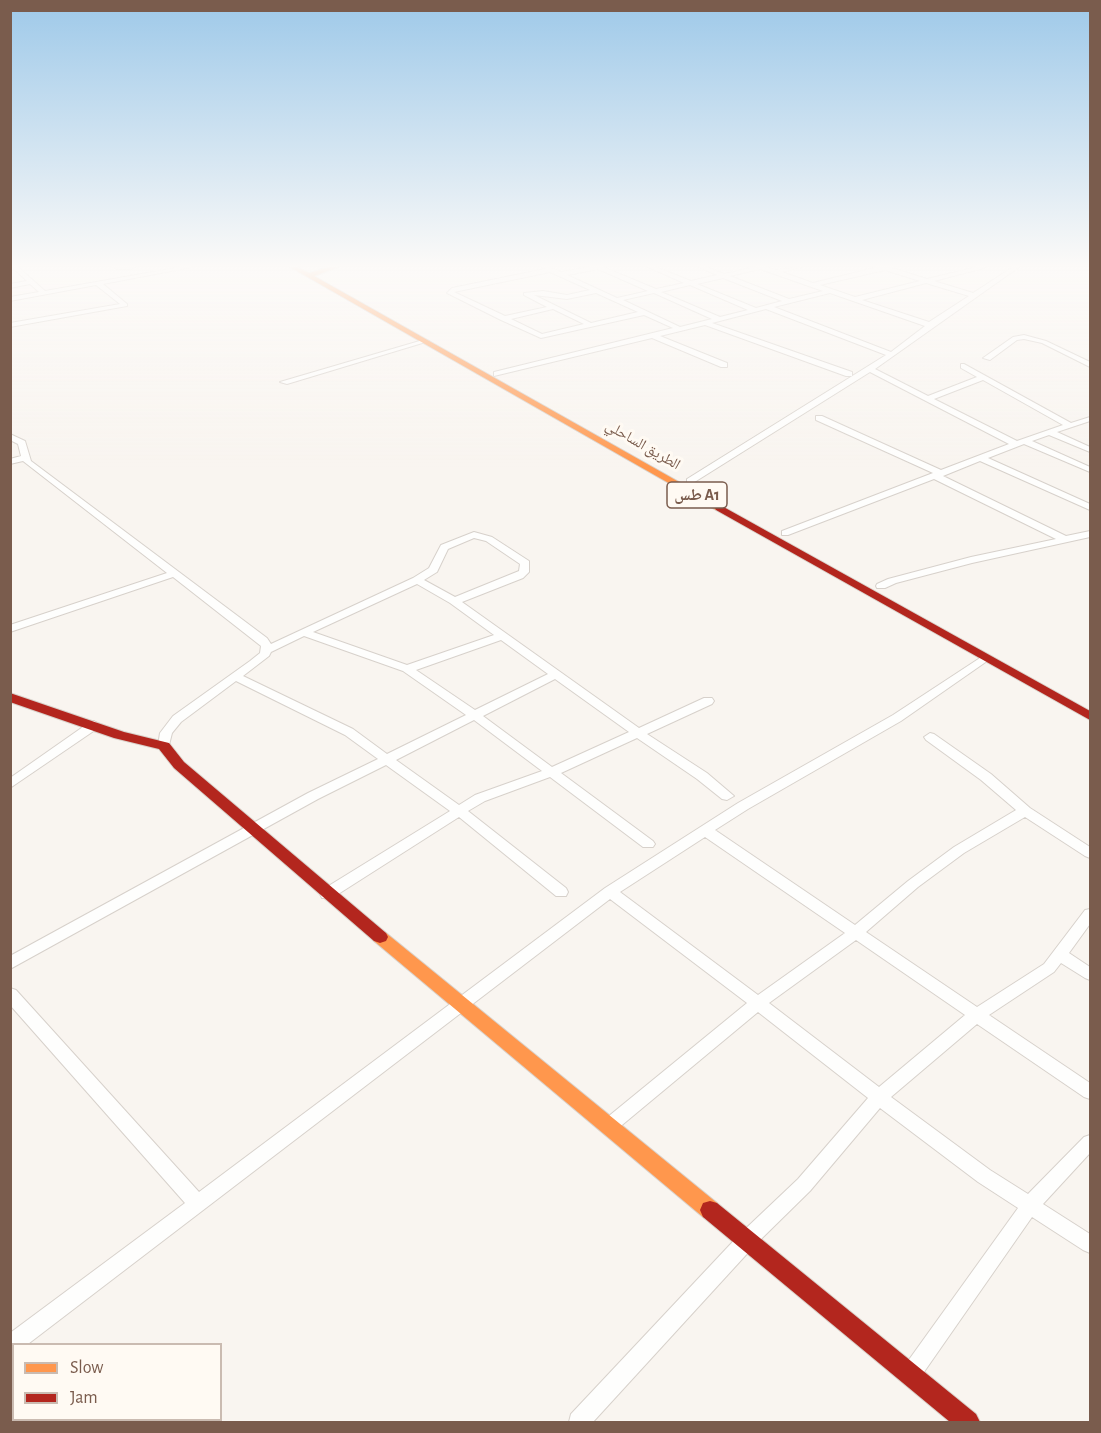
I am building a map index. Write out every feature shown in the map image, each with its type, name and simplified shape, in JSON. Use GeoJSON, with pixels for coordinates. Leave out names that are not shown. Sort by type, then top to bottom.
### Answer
{"type":"FeatureCollection","features":[{"type":"Feature","properties":{"kind":"main road","name":"الطريق الساحلي"},"geometry":{"type":"LineString","coordinates":[[413,334],[690,481],[881,586],[986,657],[1090,716]]}},
{"type":"Feature","properties":{"kind":"main road","name":"الطريق الساحلي"},"geometry":{"type":"LineString","coordinates":[[424,334],[497,374],[545,405],[927,618],[1090,702]]}},
{"type":"Feature","properties":{"kind":"main road"},"geometry":{"type":"LineString","coordinates":[[10,697],[119,735],[164,746],[179,765],[327,894],[968,1422]]}},
{"type":"Feature","properties":{"kind":"street"},"geometry":{"type":"LineString","coordinates":[[536,334],[541,336],[552,334]]}},
{"type":"Feature","properties":{"kind":"street"},"geometry":{"type":"LineString","coordinates":[[497,374],[662,334]]}},
{"type":"Feature","properties":{"kind":"street"},"geometry":{"type":"LineString","coordinates":[[736,334],[849,374]]}},
{"type":"Feature","properties":{"kind":"street"},"geometry":{"type":"LineString","coordinates":[[836,334],[892,355]]}},
{"type":"Feature","properties":{"kind":"street"},"geometry":{"type":"LineString","coordinates":[[690,481],[892,355],[919,334]]}},
{"type":"Feature","properties":{"kind":"street"},"geometry":{"type":"LineString","coordinates":[[654,336],[724,365]]}},
{"type":"Feature","properties":{"kind":"street"},"geometry":{"type":"LineString","coordinates":[[987,358],[1015,338],[1024,338],[1044,342],[1090,364]]}},
{"type":"Feature","properties":{"kind":"street"},"geometry":{"type":"LineString","coordinates":[[284,382],[425,341]]}},
{"type":"Feature","properties":{"kind":"street"},"geometry":{"type":"LineString","coordinates":[[964,366],[1069,425]]}},
{"type":"Feature","properties":{"kind":"street"},"geometry":{"type":"LineString","coordinates":[[870,369],[927,399],[1022,443],[1090,470]]}},
{"type":"Feature","properties":{"kind":"street"},"geometry":{"type":"LineString","coordinates":[[927,399],[982,377]]}},
{"type":"Feature","properties":{"kind":"street"},"geometry":{"type":"LineString","coordinates":[[819,418],[1064,539]]}},
{"type":"Feature","properties":{"kind":"street"},"geometry":{"type":"LineString","coordinates":[[785,533],[1049,432],[1090,419]]}},
{"type":"Feature","properties":{"kind":"street"},"geometry":{"type":"LineString","coordinates":[[1049,432],[1090,450]]}},
{"type":"Feature","properties":{"kind":"street"},"geometry":{"type":"LineString","coordinates":[[10,436],[22,443],[27,462],[173,574],[263,639],[266,650]]}},
{"type":"Feature","properties":{"kind":"street"},"geometry":{"type":"LineString","coordinates":[[10,462],[25,458]]}},
{"type":"Feature","properties":{"kind":"street"},"geometry":{"type":"LineString","coordinates":[[982,459],[1090,507]]}},
{"type":"Feature","properties":{"kind":"street"},"geometry":{"type":"LineString","coordinates":[[881,586],[971,560],[1090,534]]}},
{"type":"Feature","properties":{"kind":"street"},"geometry":{"type":"LineString","coordinates":[[164,746],[166,733],[177,719],[261,658],[266,650],[417,580],[433,570],[444,547],[474,535],[489,539],[525,563],[524,572],[519,576],[454,602]]}},
{"type":"Feature","properties":{"kind":"street"},"geometry":{"type":"LineString","coordinates":[[10,629],[173,574]]}},
{"type":"Feature","properties":{"kind":"street"},"geometry":{"type":"LineString","coordinates":[[417,580],[454,602],[639,734],[702,776],[727,796]]}},
{"type":"Feature","properties":{"kind":"street"},"geometry":{"type":"LineString","coordinates":[[305,633],[356,649],[407,669],[474,715],[648,844]]}},
{"type":"Feature","properties":{"kind":"street"},"geometry":{"type":"LineString","coordinates":[[407,669],[501,636]]}},
{"type":"Feature","properties":{"kind":"street"},"geometry":{"type":"LineString","coordinates":[[14,1343],[610,892],[743,806],[897,718],[986,657]]}},
{"type":"Feature","properties":{"kind":"street"},"geometry":{"type":"LineString","coordinates":[[10,963],[313,796],[555,675]]}},
{"type":"Feature","properties":{"kind":"street"},"geometry":{"type":"LineString","coordinates":[[236,677],[342,728],[489,833],[561,892]]}},
{"type":"Feature","properties":{"kind":"street"},"geometry":{"type":"LineString","coordinates":[[327,894],[480,798],[552,772],[708,701]]}},
{"type":"Feature","properties":{"kind":"street"},"geometry":{"type":"LineString","coordinates":[[10,784],[94,725]]}},
{"type":"Feature","properties":{"kind":"street"},"geometry":{"type":"LineString","coordinates":[[930,737],[986,777],[1025,811],[1090,854]]}},
{"type":"Feature","properties":{"kind":"street"},"geometry":{"type":"LineString","coordinates":[[610,1125],[758,1003],[855,933],[913,884],[959,850],[1025,811]]}},
{"type":"Feature","properties":{"kind":"street"},"geometry":{"type":"LineString","coordinates":[[705,830],[1090,1092]]}},
{"type":"Feature","properties":{"kind":"street"},"geometry":{"type":"LineString","coordinates":[[610,892],[984,1176],[1031,1204],[1090,1244]]}},
{"type":"Feature","properties":{"kind":"street"},"geometry":{"type":"LineString","coordinates":[[579,1422],[748,1239],[804,1185],[879,1097],[977,1016],[1049,968],[1090,914]]}},
{"type":"Feature","properties":{"kind":"street"},"geometry":{"type":"LineString","coordinates":[[1061,955],[1090,974]]}},
{"type":"Feature","properties":{"kind":"street"},"geometry":{"type":"LineString","coordinates":[[10,994],[197,1203]]}},
{"type":"Feature","properties":{"kind":"street"},"geometry":{"type":"LineString","coordinates":[[910,1375],[1031,1204],[1090,1142]]}},
{"type":"Feature","properties":{"kind":"traffic: slow"},"geometry":{"type":"LineString","coordinates":[[411,334],[720,508]]}},
{"type":"Feature","properties":{"kind":"traffic: slow"},"geometry":{"type":"LineString","coordinates":[[380,937],[710,1210]]}},
{"type":"Feature","properties":{"kind":"traffic: jam"},"geometry":{"type":"LineString","coordinates":[[720,508],[1090,716]]}},
{"type":"Feature","properties":{"kind":"traffic: jam"},"geometry":{"type":"LineString","coordinates":[[10,697],[119,735],[164,746],[179,765],[380,937]]}},
{"type":"Feature","properties":{"kind":"traffic: jam"},"geometry":{"type":"LineString","coordinates":[[710,1210],[968,1422]]}}]}
